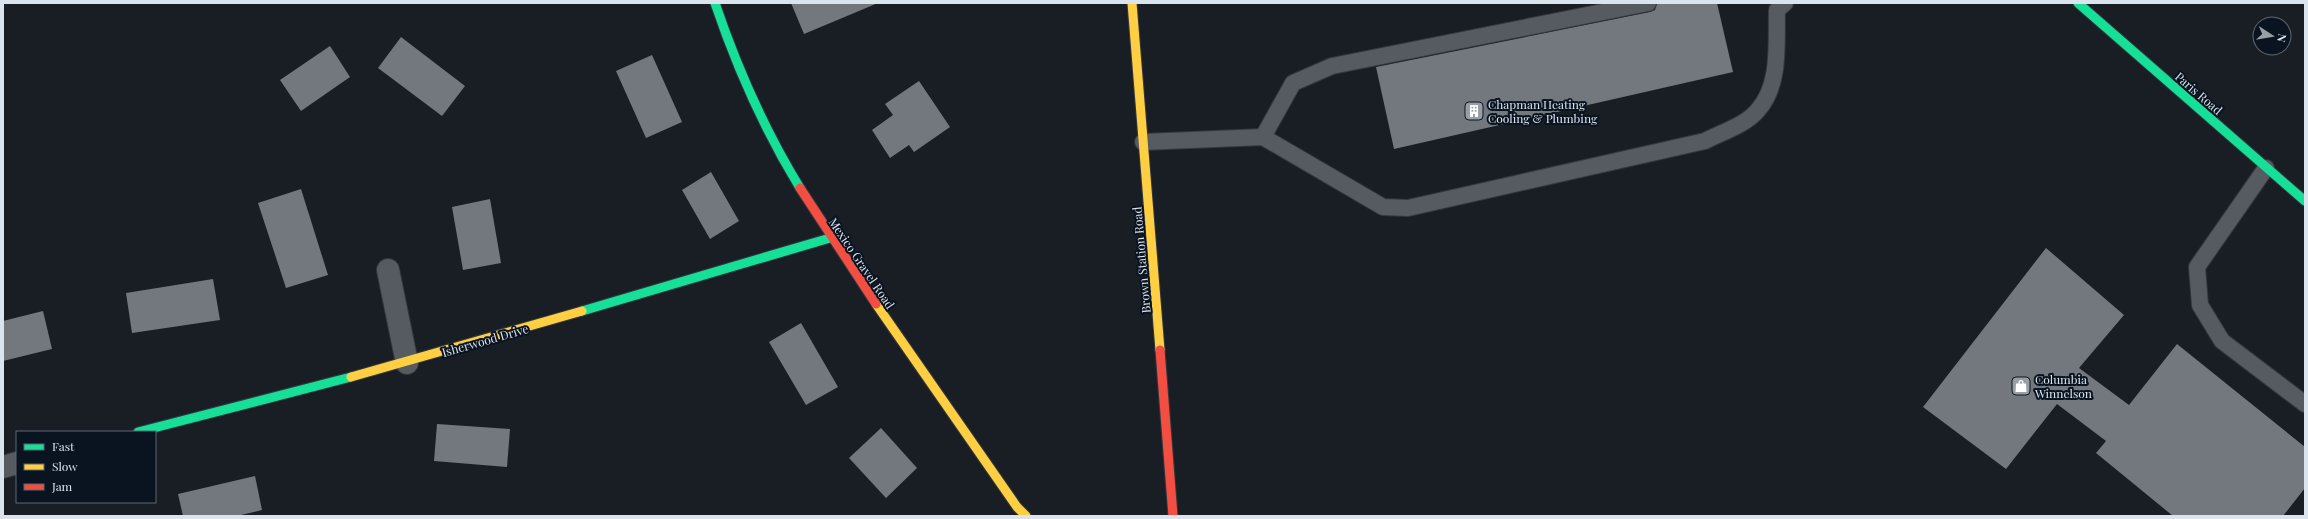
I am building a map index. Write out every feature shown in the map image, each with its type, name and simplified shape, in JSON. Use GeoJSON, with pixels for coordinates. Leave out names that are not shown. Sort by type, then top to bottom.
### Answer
{"type":"FeatureCollection","features":[{"type":"Feature","properties":{"kind":"street","name":"Mexico Gravel Road"},"geometry":{"type":"LineString","coordinates":[[715,3],[727,46],[765,129],[830,238],[1017,507],[1026,516]]}},
{"type":"Feature","properties":{"kind":"street","name":"Brown Station Road"},"geometry":{"type":"LineString","coordinates":[[1132,3],[1173,516]]}},
{"type":"Feature","properties":{"kind":"street","name":"Paris Road"},"geometry":{"type":"LineString","coordinates":[[2078,3],[2266,168],[2305,200]]}},
{"type":"Feature","properties":{"kind":"street","name":"Isherwood Drive"},"geometry":{"type":"LineString","coordinates":[[142,431],[407,363],[830,238]]}},
{"type":"Feature","properties":{"kind":"street"},"geometry":{"type":"LineString","coordinates":[[388,270],[407,363]]}},
{"type":"Feature","properties":{"kind":"street"},"geometry":{"type":"LineString","coordinates":[[3,467],[16,463]]}},
{"type":"Feature","properties":{"kind":"lane"},"geometry":{"type":"LineString","coordinates":[[1263,138],[1293,83],[1332,66],[1648,3]]}},
{"type":"Feature","properties":{"kind":"lane"},"geometry":{"type":"LineString","coordinates":[[1144,142],[1263,138],[1383,207],[1408,208],[1705,141],[1746,120],[1758,110],[1774,81],[1776,5]]}},
{"type":"Feature","properties":{"kind":"lane"},"geometry":{"type":"LineString","coordinates":[[2266,168],[2197,267],[2200,306],[2222,342],[2305,404]]}},
{"type":"Feature","properties":{"kind":"building"},"geometry":{"type":"Polygon","coordinates":[[[791,3],[878,3],[804,34],[791,3]]]}},
{"type":"Feature","properties":{"kind":"building","name":"Chapman Heating Cooling & Plumbing"},"geometry":{"type":"Polygon","coordinates":[[[1657,3],[1717,3],[1733,72],[1394,149],[1376,67],[1650,12],[1655,10],[1657,3]]]}},
{"type":"Feature","properties":{"kind":"building"},"geometry":{"type":"Polygon","coordinates":[[[401,37],[465,86],[442,116],[378,68],[401,37]]]}},
{"type":"Feature","properties":{"kind":"building"},"geometry":{"type":"Polygon","coordinates":[[[330,46],[350,77],[301,111],[280,80],[330,46]]]}},
{"type":"Feature","properties":{"kind":"building"},"geometry":{"type":"Polygon","coordinates":[[[652,55],[682,122],[646,138],[616,71],[652,55]]]}},
{"type":"Feature","properties":{"kind":"building"},"geometry":{"type":"Polygon","coordinates":[[[919,81],[950,127],[914,152],[909,145],[890,158],[872,130],[893,115],[885,104],[919,81]]]}},
{"type":"Feature","properties":{"kind":"building"},"geometry":{"type":"Polygon","coordinates":[[[711,172],[739,221],[710,239],[682,190],[711,172]]]}},
{"type":"Feature","properties":{"kind":"building"},"geometry":{"type":"Polygon","coordinates":[[[301,189],[328,275],[286,288],[258,203],[301,189]]]}},
{"type":"Feature","properties":{"kind":"building"},"geometry":{"type":"Polygon","coordinates":[[[490,199],[501,263],[463,270],[452,207],[490,199]]]}},
{"type":"Feature","properties":{"kind":"building","name":"Columbia Winnelson"},"geometry":{"type":"Polygon","coordinates":[[[2046,248],[2124,315],[2079,368],[2129,405],[2177,344],[2305,447],[2305,488],[2283,516],[2173,516],[2096,453],[2106,441],[2057,404],[2006,469],[1923,407],[2046,248]]]}},
{"type":"Feature","properties":{"kind":"building"},"geometry":{"type":"Polygon","coordinates":[[[213,279],[220,320],[132,333],[126,293],[213,279]]]}},
{"type":"Feature","properties":{"kind":"building"},"geometry":{"type":"Polygon","coordinates":[[[43,311],[52,349],[3,361],[3,321],[43,311]]]}},
{"type":"Feature","properties":{"kind":"building"},"geometry":{"type":"Polygon","coordinates":[[[801,323],[838,387],[806,405],[769,342],[801,323]]]}},
{"type":"Feature","properties":{"kind":"building"},"geometry":{"type":"Polygon","coordinates":[[[437,424],[510,429],[507,467],[434,461],[437,424]]]}},
{"type":"Feature","properties":{"kind":"building"},"geometry":{"type":"Polygon","coordinates":[[[881,428],[917,468],[886,498],[849,458],[881,428]]]}},
{"type":"Feature","properties":{"kind":"building"},"geometry":{"type":"Polygon","coordinates":[[[255,476],[262,510],[237,516],[183,516],[178,494],[255,476]]]}},
{"type":"Feature","properties":{"kind":"traffic: fast"},"geometry":{"type":"LineString","coordinates":[[715,3],[732,51],[752,98],[800,188]]}},
{"type":"Feature","properties":{"kind":"traffic: fast"},"geometry":{"type":"LineString","coordinates":[[2078,3],[2305,201]]}},
{"type":"Feature","properties":{"kind":"traffic: fast"},"geometry":{"type":"LineString","coordinates":[[582,311],[830,238]]}},
{"type":"Feature","properties":{"kind":"traffic: fast"},"geometry":{"type":"LineString","coordinates":[[142,431],[351,377]]}},
{"type":"Feature","properties":{"kind":"traffic: slow"},"geometry":{"type":"LineString","coordinates":[[1132,3],[1160,350]]}},
{"type":"Feature","properties":{"kind":"traffic: slow"},"geometry":{"type":"LineString","coordinates":[[876,304],[1017,507],[1026,516]]}},
{"type":"Feature","properties":{"kind":"traffic: slow"},"geometry":{"type":"LineString","coordinates":[[351,377],[582,311]]}},
{"type":"Feature","properties":{"kind":"traffic: jam"},"geometry":{"type":"LineString","coordinates":[[800,188],[876,304]]}},
{"type":"Feature","properties":{"kind":"traffic: jam"},"geometry":{"type":"LineString","coordinates":[[1160,350],[1173,516]]}},
{"type":"Feature","properties":{"kind":"place","name":"Chapman Heating Cooling & Plumbing"},"geometry":{"type":"Point","coordinates":[1474,111]}},
{"type":"Feature","properties":{"kind":"place","name":"Columbia Winnelson"},"geometry":{"type":"Point","coordinates":[2021,386]}}]}
